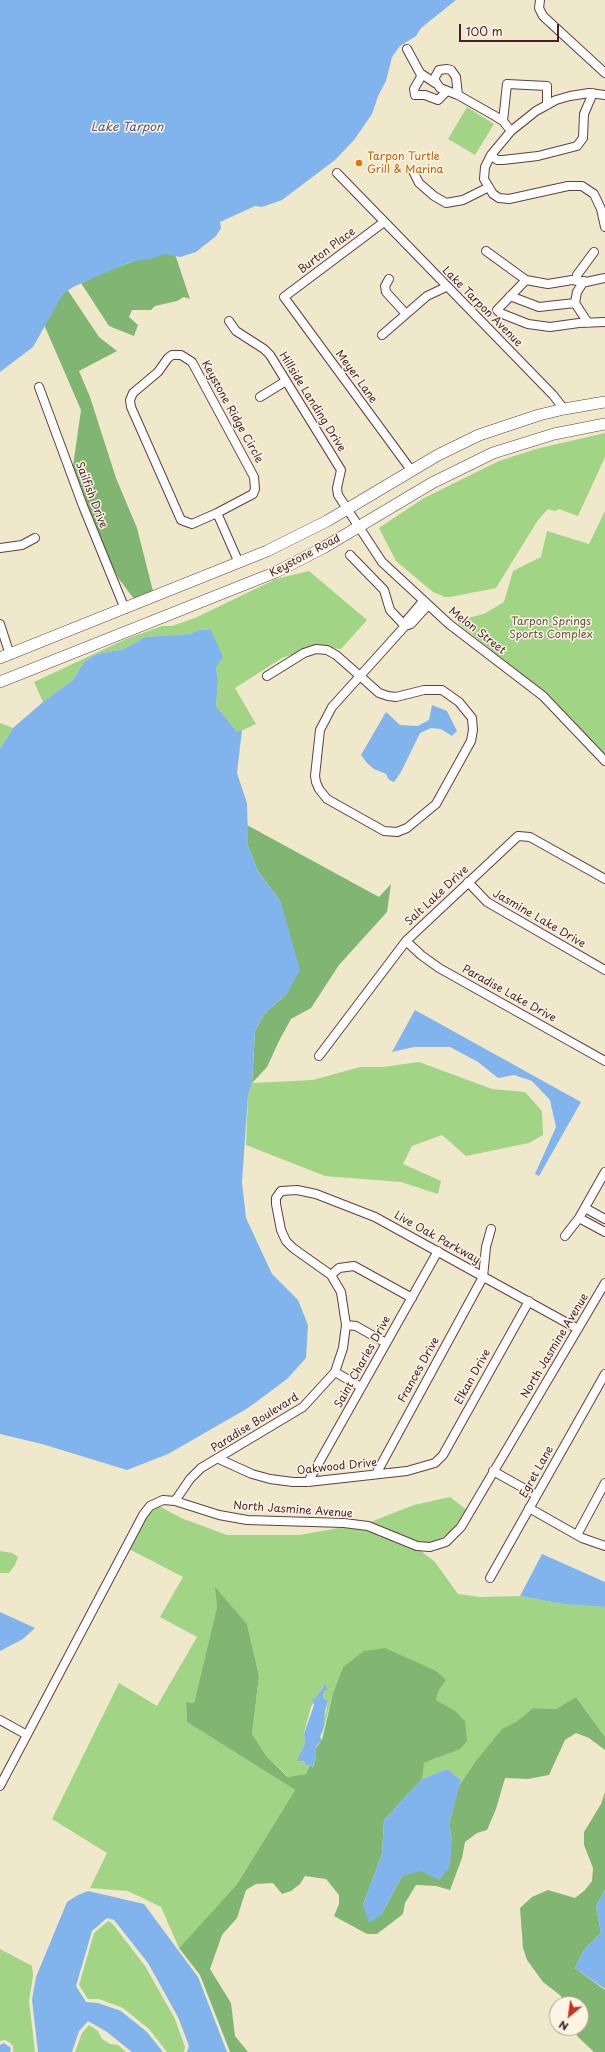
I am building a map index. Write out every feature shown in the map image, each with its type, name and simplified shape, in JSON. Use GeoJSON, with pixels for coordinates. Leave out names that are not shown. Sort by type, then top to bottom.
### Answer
{"type":"FeatureCollection","features":[{"type":"Feature","properties":{"kind":"main road","name":"Keystone Road"},"geometry":{"type":"LineString","coordinates":[[5,657],[240,563],[292,540],[411,470],[479,435],[517,421],[564,409],[605,402]]}},
{"type":"Feature","properties":{"kind":"main road","name":"Keystone Road"},"geometry":{"type":"LineString","coordinates":[[0,682],[254,582],[323,548],[432,483],[493,453],[554,434],[605,424]]}},
{"type":"Feature","properties":{"kind":"street"},"geometry":{"type":"LineString","coordinates":[[540,0],[539,8],[543,16],[605,73]]}},
{"type":"Feature","properties":{"kind":"street"},"geometry":{"type":"LineString","coordinates":[[407,49],[422,75],[447,92],[458,94],[503,121],[511,132]]}},
{"type":"Feature","properties":{"kind":"street"},"geometry":{"type":"LineString","coordinates":[[435,84],[434,79],[439,70],[447,68],[451,70],[456,77],[458,94]]}},
{"type":"Feature","properties":{"kind":"street"},"geometry":{"type":"LineString","coordinates":[[422,75],[414,89],[415,95],[438,100],[447,92]]}},
{"type":"Feature","properties":{"kind":"street"},"geometry":{"type":"LineString","coordinates":[[503,121],[507,84],[547,86],[546,105]]}},
{"type":"Feature","properties":{"kind":"street"},"geometry":{"type":"LineString","coordinates":[[605,95],[593,93],[565,97],[546,105],[530,115],[511,132],[491,155],[484,170],[484,179],[488,188],[500,198],[509,199],[578,185],[594,194],[603,209],[605,227]]}},
{"type":"Feature","properties":{"kind":"street"},"geometry":{"type":"LineString","coordinates":[[491,155],[497,160],[503,160],[538,156],[577,146],[583,138],[584,114],[593,93]]}},
{"type":"Feature","properties":{"kind":"street"},"geometry":{"type":"LineString","coordinates":[[413,171],[419,183],[434,196],[446,203],[463,200],[488,188]]}},
{"type":"Feature","properties":{"kind":"street","name":"Lake Tarpon Avenue"},"geometry":{"type":"LineString","coordinates":[[337,173],[446,287],[553,395],[564,409]]}},
{"type":"Feature","properties":{"kind":"street","name":"Burton Place"},"geometry":{"type":"LineString","coordinates":[[284,297],[384,222]]}},
{"type":"Feature","properties":{"kind":"street"},"geometry":{"type":"LineString","coordinates":[[486,250],[526,280],[548,284],[572,280],[581,281],[605,278]]}},
{"type":"Feature","properties":{"kind":"street"},"geometry":{"type":"LineString","coordinates":[[581,281],[577,276],[594,252]]}},
{"type":"Feature","properties":{"kind":"street"},"geometry":{"type":"LineString","coordinates":[[389,279],[385,286],[386,292],[406,314]]}},
{"type":"Feature","properties":{"kind":"street"},"geometry":{"type":"LineString","coordinates":[[526,280],[497,310],[500,313],[528,324],[550,327],[605,322]]}},
{"type":"Feature","properties":{"kind":"street"},"geometry":{"type":"LineString","coordinates":[[581,281],[575,303],[588,323]]}},
{"type":"Feature","properties":{"kind":"street"},"geometry":{"type":"LineString","coordinates":[[382,334],[427,296],[446,287]]}},
{"type":"Feature","properties":{"kind":"street"},"geometry":{"type":"LineString","coordinates":[[510,296],[539,306],[575,303]]}},
{"type":"Feature","properties":{"kind":"street","name":"Meyer Lane"},"geometry":{"type":"LineString","coordinates":[[284,297],[411,470]]}},
{"type":"Feature","properties":{"kind":"street","name":"Hillside Landing Drive"},"geometry":{"type":"LineString","coordinates":[[229,321],[236,331],[266,351],[286,381],[341,470],[337,492],[346,509]]}},
{"type":"Feature","properties":{"kind":"street","name":"Keystone Ridge Circle"},"geometry":{"type":"LineString","coordinates":[[172,355],[184,356],[192,362],[255,479],[255,489],[253,494],[217,513],[192,524],[185,523],[179,518],[131,408],[130,400],[133,393],[158,372],[172,355]]}},
{"type":"Feature","properties":{"kind":"street"},"geometry":{"type":"LineString","coordinates":[[260,397],[286,381]]}},
{"type":"Feature","properties":{"kind":"street","name":"Sailfish Drive"},"geometry":{"type":"LineString","coordinates":[[39,387],[86,513],[125,609]]}},
{"type":"Feature","properties":{"kind":"street","name":"Melon Street"},"geometry":{"type":"LineString","coordinates":[[346,509],[359,526],[382,562],[451,626],[538,692],[605,761]]}},
{"type":"Feature","properties":{"kind":"street"},"geometry":{"type":"LineString","coordinates":[[217,513],[240,563]]}},
{"type":"Feature","properties":{"kind":"street"},"geometry":{"type":"LineString","coordinates":[[0,548],[22,545],[35,538]]}},
{"type":"Feature","properties":{"kind":"street"},"geometry":{"type":"LineString","coordinates":[[350,555],[384,590],[390,610],[405,626]]}},
{"type":"Feature","properties":{"kind":"street"},"geometry":{"type":"LineString","coordinates":[[267,676],[304,653],[316,649],[327,650],[336,654],[360,676],[379,693],[396,697],[424,690],[442,690],[459,702],[472,718],[473,730],[471,741],[436,804],[407,828],[397,832],[384,831],[327,799],[316,782],[315,776],[320,730],[332,707],[360,676],[405,626],[411,624],[425,603]]}},
{"type":"Feature","properties":{"kind":"street"},"geometry":{"type":"LineString","coordinates":[[0,624],[5,657]]}},
{"type":"Feature","properties":{"kind":"street","name":"Salt Lake Drive"},"geometry":{"type":"LineString","coordinates":[[319,1056],[406,941],[515,839],[522,835],[530,837],[605,879]]}},
{"type":"Feature","properties":{"kind":"street","name":"Jasmine Lake Drive"},"geometry":{"type":"LineString","coordinates":[[468,882],[476,893],[487,902],[605,970]]}},
{"type":"Feature","properties":{"kind":"street","name":"Paradise Lake Drive"},"geometry":{"type":"LineString","coordinates":[[406,941],[421,955],[439,968],[605,1061]]}},
{"type":"Feature","properties":{"kind":"street"},"geometry":{"type":"LineString","coordinates":[[565,1236],[579,1218],[605,1172]]}},
{"type":"Feature","properties":{"kind":"street","name":"Live Oak Parkway"},"geometry":{"type":"LineString","coordinates":[[278,1194],[285,1189],[297,1190],[352,1207],[375,1217],[578,1329]]}},
{"type":"Feature","properties":{"kind":"street","name":"Paradise Boulevard"},"geometry":{"type":"LineString","coordinates":[[175,1501],[194,1474],[303,1407],[335,1372],[343,1348],[346,1325],[341,1292],[331,1275],[293,1248],[286,1241],[281,1230],[276,1204],[278,1194]]}},
{"type":"Feature","properties":{"kind":"street"},"geometry":{"type":"LineString","coordinates":[[585,1208],[605,1219]]}},
{"type":"Feature","properties":{"kind":"street"},"geometry":{"type":"LineString","coordinates":[[579,1218],[605,1232]]}},
{"type":"Feature","properties":{"kind":"street"},"geometry":{"type":"LineString","coordinates":[[483,1277],[486,1247],[492,1229]]}},
{"type":"Feature","properties":{"kind":"street","name":"Saint Charles Drive"},"geometry":{"type":"LineString","coordinates":[[308,1482],[438,1252]]}},
{"type":"Feature","properties":{"kind":"street"},"geometry":{"type":"LineString","coordinates":[[331,1275],[339,1268],[354,1266],[412,1298]]}},
{"type":"Feature","properties":{"kind":"street","name":"Frances Drive"},"geometry":{"type":"LineString","coordinates":[[376,1474],[483,1277]]}},
{"type":"Feature","properties":{"kind":"street","name":"North Jasmine Avenue"},"geometry":{"type":"LineString","coordinates":[[0,1786],[143,1515],[150,1506],[163,1500],[175,1501],[219,1515],[247,1520],[368,1526],[417,1546],[430,1547],[446,1542],[454,1535],[605,1283]]}},
{"type":"Feature","properties":{"kind":"street","name":"Elkan Drive"},"geometry":{"type":"LineString","coordinates":[[435,1463],[443,1455],[529,1301]]}},
{"type":"Feature","properties":{"kind":"street"},"geometry":{"type":"LineString","coordinates":[[346,1325],[356,1326],[386,1343]]}},
{"type":"Feature","properties":{"kind":"street"},"geometry":{"type":"LineString","coordinates":[[335,1372],[361,1387]]}},
{"type":"Feature","properties":{"kind":"street","name":"Egret Lane"},"geometry":{"type":"LineString","coordinates":[[490,1578],[604,1375]]}},
{"type":"Feature","properties":{"kind":"street","name":"Oakwood Drive"},"geometry":{"type":"LineString","coordinates":[[219,1459],[238,1468],[270,1479],[284,1482],[308,1482],[407,1471],[435,1463]]}},
{"type":"Feature","properties":{"kind":"street"},"geometry":{"type":"LineString","coordinates":[[493,1471],[536,1495]]}},
{"type":"Feature","properties":{"kind":"street"},"geometry":{"type":"LineString","coordinates":[[577,1534],[605,1483]]}},
{"type":"Feature","properties":{"kind":"street"},"geometry":{"type":"LineString","coordinates":[[529,1508],[577,1534],[605,1546]]}},
{"type":"Feature","properties":{"kind":"street"},"geometry":{"type":"LineString","coordinates":[[0,1720],[27,1735]]}},
{"type":"Feature","properties":{"kind":"green space"},"geometry":{"type":"Polygon","coordinates":[[[467,107],[494,124],[475,155],[448,139],[467,107]]]}},
{"type":"Feature","properties":{"kind":"green space"},"geometry":{"type":"Polygon","coordinates":[[[173,248],[190,299],[184,297],[177,301],[155,306],[151,310],[132,310],[129,317],[138,325],[134,336],[109,326],[81,283],[162,250],[173,248]]]}},
{"type":"Feature","properties":{"kind":"green space"},"geometry":{"type":"Polygon","coordinates":[[[67,289],[99,337],[117,351],[79,371],[90,397],[116,478],[137,528],[153,591],[134,599],[119,579],[106,555],[73,466],[81,410],[42,320],[67,289]]]}},
{"type":"Feature","properties":{"kind":"green space"},"geometry":{"type":"Polygon","coordinates":[[[605,433],[605,457],[578,516],[559,509],[555,511],[548,509],[538,520],[496,588],[450,597],[445,597],[433,592],[396,561],[379,528],[424,498],[499,461],[536,449],[605,433]]]}},
{"type":"Feature","properties":{"kind":"green space","name":"Tarpon Springs Sports Complex"},"geometry":{"type":"Polygon","coordinates":[[[605,511],[605,756],[551,698],[458,623],[468,618],[484,614],[504,602],[513,571],[541,557],[547,531],[589,544],[605,511]]]}},
{"type":"Feature","properties":{"kind":"green space"},"geometry":{"type":"Polygon","coordinates":[[[309,571],[367,620],[341,649],[317,647],[282,658],[235,688],[256,724],[237,733],[216,706],[218,680],[216,667],[199,630],[190,634],[145,637],[124,649],[97,654],[84,662],[73,680],[43,702],[34,682],[126,639],[162,626],[172,626],[195,618],[276,579],[309,571]]]}},
{"type":"Feature","properties":{"kind":"green space"},"geometry":{"type":"Polygon","coordinates":[[[0,723],[13,728],[0,749],[0,723]]]}},
{"type":"Feature","properties":{"kind":"green space"},"geometry":{"type":"Polygon","coordinates":[[[247,825],[379,897],[391,884],[387,912],[339,965],[311,1008],[291,1019],[267,1067],[252,1083],[255,1031],[265,1013],[287,994],[281,902],[258,871],[248,846],[247,825]]]}},
{"type":"Feature","properties":{"kind":"green space"},"geometry":{"type":"Polygon","coordinates":[[[419,1062],[492,1089],[525,1092],[542,1111],[543,1135],[529,1143],[466,1156],[442,1135],[412,1146],[403,1164],[441,1181],[438,1194],[401,1182],[325,1176],[246,1145],[248,1096],[252,1083],[313,1080],[360,1067],[383,1067],[419,1062]]]}},
{"type":"Feature","properties":{"kind":"green space"},"geometry":{"type":"Polygon","coordinates":[[[450,1497],[467,1510],[451,1532],[435,1542],[418,1543],[385,1528],[368,1523],[414,1505],[450,1497]]]}},
{"type":"Feature","properties":{"kind":"green space"},"geometry":{"type":"Polygon","coordinates":[[[159,1506],[181,1518],[227,1535],[299,1535],[345,1527],[367,1530],[421,1551],[435,1562],[458,1594],[480,1597],[520,1596],[563,1604],[605,1607],[605,1737],[576,1697],[556,1709],[533,1708],[516,1722],[502,1730],[475,1762],[459,1786],[461,1780],[447,1769],[422,1779],[423,1763],[438,1758],[454,1710],[436,1700],[439,1690],[343,1667],[333,1693],[321,1738],[328,1701],[324,1699],[323,1695],[325,1690],[327,1690],[323,1686],[311,1707],[304,1733],[305,1743],[300,1754],[301,1761],[310,1765],[306,1774],[289,1777],[267,1757],[252,1734],[259,1676],[247,1624],[216,1589],[217,1607],[194,1703],[186,1702],[187,1722],[295,1790],[237,1884],[179,1948],[161,1907],[128,1891],[90,1888],[107,1853],[52,1819],[119,1683],[157,1706],[197,1637],[160,1617],[183,1577],[129,1549],[147,1515],[159,1506]]]}},
{"type":"Feature","properties":{"kind":"green space"},"geometry":{"type":"Polygon","coordinates":[[[0,1551],[12,1553],[18,1557],[15,1565],[9,1573],[0,1573],[0,1551]]]}},
{"type":"Feature","properties":{"kind":"green space"},"geometry":{"type":"Polygon","coordinates":[[[215,1587],[247,1624],[259,1676],[252,1734],[267,1757],[288,1777],[306,1774],[310,1765],[313,1767],[316,1758],[316,1748],[322,1740],[333,1693],[343,1667],[364,1651],[385,1648],[436,1671],[446,1680],[439,1690],[436,1700],[454,1710],[465,1721],[467,1741],[460,1749],[424,1763],[422,1779],[384,1820],[382,1854],[363,1905],[381,1915],[402,1876],[421,1870],[452,1841],[449,1824],[459,1786],[475,1762],[502,1729],[516,1722],[533,1708],[556,1709],[576,1697],[605,1737],[605,1750],[589,1738],[576,1733],[565,1740],[549,1775],[528,1779],[505,1778],[496,1809],[487,1830],[477,1833],[465,1842],[462,1858],[450,1890],[436,1886],[416,1885],[405,1903],[403,1914],[377,1934],[367,1934],[334,1916],[339,1904],[339,1895],[326,1879],[305,1876],[300,1884],[291,1891],[282,1894],[273,1883],[256,1884],[246,1890],[237,1918],[222,1935],[210,1969],[231,2003],[235,2036],[248,2052],[230,2052],[200,1975],[179,1948],[237,1884],[295,1790],[187,1722],[186,1702],[194,1703],[217,1607],[215,1587]]]}},
{"type":"Feature","properties":{"kind":"green space"},"geometry":{"type":"Polygon","coordinates":[[[605,1792],[605,1889],[596,1907],[601,1933],[584,1950],[575,1968],[605,1990],[605,2052],[594,2052],[577,2036],[589,2036],[589,1996],[561,1996],[543,1982],[527,1960],[523,1948],[520,1908],[532,1897],[548,1890],[575,1898],[585,1890],[592,1881],[593,1868],[584,1845],[584,1832],[601,1804],[605,1792]]]}},
{"type":"Feature","properties":{"kind":"green space"},"geometry":{"type":"Polygon","coordinates":[[[108,1921],[112,1923],[145,1966],[175,2019],[185,2047],[184,2052],[167,2052],[149,2029],[123,2008],[99,1999],[88,1999],[79,1985],[94,1933],[108,1921]]]}},
{"type":"Feature","properties":{"kind":"green space"},"geometry":{"type":"Polygon","coordinates":[[[0,1949],[32,1966],[33,1976],[29,2001],[35,2052],[13,2052],[13,2046],[9,2042],[5,2040],[0,2041],[0,1949]]]}},
{"type":"Feature","properties":{"kind":"green space"},"geometry":{"type":"Polygon","coordinates":[[[89,2025],[98,2031],[102,2039],[110,2044],[118,2045],[126,2052],[75,2052],[82,2033],[89,2025]]]}},
{"type":"Feature","properties":{"kind":"water","name":"Lake Tarpon"},"geometry":{"type":"Polygon","coordinates":[[[0,0],[456,0],[421,28],[416,36],[400,46],[392,57],[386,81],[378,96],[372,114],[354,140],[335,160],[282,200],[262,207],[255,206],[220,222],[221,228],[216,236],[196,252],[180,257],[165,254],[150,259],[130,262],[73,287],[63,294],[33,347],[0,372],[0,0]]]}},
{"type":"Feature","properties":{"kind":"water"},"geometry":{"type":"Polygon","coordinates":[[[199,630],[211,630],[223,657],[216,667],[218,680],[216,706],[237,732],[242,730],[237,773],[247,803],[248,846],[258,871],[281,902],[300,970],[287,994],[265,1013],[255,1031],[252,1083],[248,1096],[242,1182],[246,1218],[272,1274],[298,1300],[308,1325],[306,1358],[287,1379],[248,1408],[168,1454],[127,1470],[42,1444],[0,1434],[0,749],[13,728],[43,702],[73,680],[84,662],[97,654],[124,649],[145,637],[190,634],[199,630]]]}},
{"type":"Feature","properties":{"kind":"water"},"geometry":{"type":"Polygon","coordinates":[[[432,705],[447,711],[457,731],[452,736],[441,729],[431,728],[420,733],[401,772],[394,782],[389,780],[386,774],[374,769],[367,763],[361,755],[386,712],[400,725],[418,726],[429,720],[432,705]]]}},
{"type":"Feature","properties":{"kind":"water"},"geometry":{"type":"Polygon","coordinates":[[[415,1010],[581,1102],[539,1176],[535,1174],[556,1127],[550,1100],[532,1081],[514,1075],[498,1078],[478,1062],[450,1047],[414,1047],[392,1052],[415,1010]]]}},
{"type":"Feature","properties":{"kind":"water"},"geometry":{"type":"Polygon","coordinates":[[[542,1554],[605,1582],[605,1607],[563,1604],[520,1596],[542,1554]]]}},
{"type":"Feature","properties":{"kind":"water"},"geometry":{"type":"Polygon","coordinates":[[[0,1612],[35,1628],[23,1639],[0,1651],[0,1612]]]}},
{"type":"Feature","properties":{"kind":"water"},"geometry":{"type":"Polygon","coordinates":[[[325,1684],[328,1690],[325,1690],[323,1695],[324,1699],[328,1701],[325,1711],[324,1727],[320,1737],[322,1740],[316,1747],[316,1758],[312,1768],[311,1765],[307,1765],[303,1761],[297,1761],[305,1743],[304,1734],[314,1705],[312,1699],[315,1699],[325,1684]]]}},
{"type":"Feature","properties":{"kind":"water"},"geometry":{"type":"Polygon","coordinates":[[[447,1769],[461,1780],[449,1824],[452,1841],[450,1867],[439,1880],[421,1871],[402,1876],[381,1915],[369,1923],[363,1905],[382,1854],[384,1820],[422,1779],[447,1769]]]}},
{"type":"Feature","properties":{"kind":"water"},"geometry":{"type":"Polygon","coordinates":[[[605,1889],[605,1989],[575,1968],[584,1950],[601,1933],[596,1907],[605,1889]]]}},
{"type":"Feature","properties":{"kind":"water"},"geometry":{"type":"Polygon","coordinates":[[[88,1891],[144,1904],[198,1977],[227,2052],[187,2052],[189,2046],[178,2017],[148,1963],[114,1920],[107,1918],[92,1931],[76,1986],[86,2002],[98,2003],[121,2011],[147,2032],[163,2052],[132,2052],[107,2032],[88,2021],[79,2031],[72,2052],[38,2052],[32,2000],[36,1977],[67,1902],[88,1891]]]}},
{"type":"Feature","properties":{"kind":"water"},"geometry":{"type":"Polygon","coordinates":[[[4,2043],[11,2048],[10,2052],[0,2052],[0,2045],[4,2043]]]}},
{"type":"Feature","properties":{"kind":"place","name":"Tarpon Turtle Grill & Marina"},"geometry":{"type":"Point","coordinates":[359,163]}}]}
